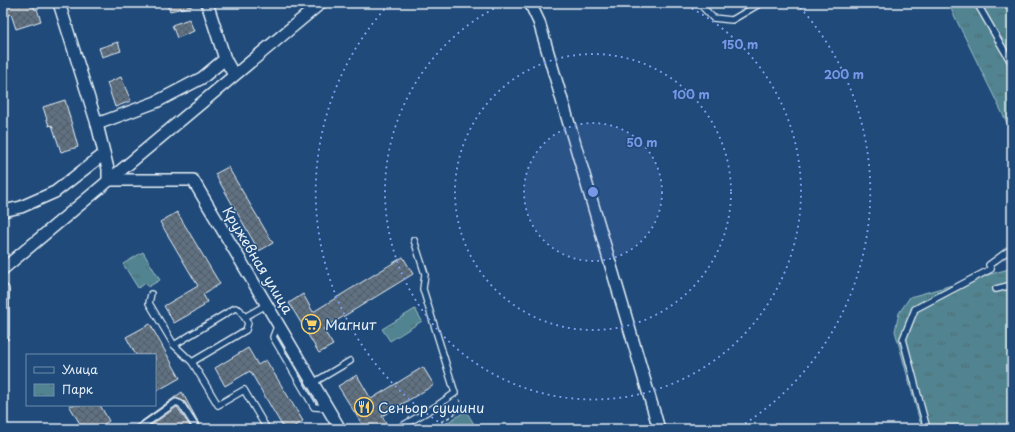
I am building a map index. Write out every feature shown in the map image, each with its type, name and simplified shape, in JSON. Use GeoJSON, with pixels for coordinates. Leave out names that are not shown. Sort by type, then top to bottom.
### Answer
{"type":"FeatureCollection","features":[{"type":"Feature","properties":{"kind":"street"},"geometry":{"type":"LineString","coordinates":[[59,3],[96,124],[108,169],[108,180]]}},
{"type":"Feature","properties":{"kind":"street"},"geometry":{"type":"LineString","coordinates":[[207,3],[225,59],[234,75]]}},
{"type":"Feature","properties":{"kind":"street"},"geometry":{"type":"LineString","coordinates":[[3,269],[321,3]]}},
{"type":"Feature","properties":{"kind":"street"},"geometry":{"type":"LineString","coordinates":[[530,3],[539,22],[659,429]]}},
{"type":"Feature","properties":{"kind":"street"},"geometry":{"type":"LineString","coordinates":[[96,124],[156,102],[202,78],[225,59]]}},
{"type":"Feature","properties":{"kind":"street"},"geometry":{"type":"LineString","coordinates":[[3,211],[21,207],[55,192],[104,154]]}},
{"type":"Feature","properties":{"kind":"street","name":"Кружевная улица"},"geometry":{"type":"LineString","coordinates":[[108,180],[193,180],[340,429]]}},
{"type":"Feature","properties":{"kind":"street"},"geometry":{"type":"LineString","coordinates":[[3,290],[3,335]]}},
{"type":"Feature","properties":{"kind":"lane"},"geometry":{"type":"LineString","coordinates":[[699,3],[713,18],[732,20],[761,3]]}},
{"type":"Feature","properties":{"kind":"lane"},"geometry":{"type":"LineString","coordinates":[[976,3],[1012,64]]}},
{"type":"Feature","properties":{"kind":"lane"},"geometry":{"type":"LineString","coordinates":[[397,429],[435,407],[455,392],[423,289],[425,274],[414,240]]}},
{"type":"Feature","properties":{"kind":"lane"},"geometry":{"type":"LineString","coordinates":[[927,429],[903,339],[915,309],[991,269],[989,265],[1012,248]]}},
{"type":"Feature","properties":{"kind":"lane"},"geometry":{"type":"LineString","coordinates":[[996,289],[1012,285]]}},
{"type":"Feature","properties":{"kind":"lane"},"geometry":{"type":"LineString","coordinates":[[150,294],[149,303],[174,345],[192,362],[218,405],[244,390],[267,429]]}},
{"type":"Feature","properties":{"kind":"lane"},"geometry":{"type":"LineString","coordinates":[[245,317],[266,304]]}},
{"type":"Feature","properties":{"kind":"lane"},"geometry":{"type":"LineString","coordinates":[[174,345],[234,308],[240,310],[248,323],[246,330],[192,362]]}},
{"type":"Feature","properties":{"kind":"lane"},"geometry":{"type":"LineString","coordinates":[[278,323],[273,337],[314,407],[328,408]]}},
{"type":"Feature","properties":{"kind":"lane"},"geometry":{"type":"LineString","coordinates":[[313,383],[350,361]]}},
{"type":"Feature","properties":{"kind":"lane"},"geometry":{"type":"LineString","coordinates":[[138,429],[176,402],[181,404],[197,429]]}},
{"type":"Feature","properties":{"kind":"path"},"geometry":{"type":"LineString","coordinates":[[429,429],[464,408],[455,392]]}},
{"type":"Feature","properties":{"kind":"path"},"geometry":{"type":"LineString","coordinates":[[437,424],[439,429]]}},
{"type":"Feature","properties":{"kind":"green space"},"geometry":{"type":"Polygon","coordinates":[[[948,3],[1012,3],[1012,133],[948,3]]]}},
{"type":"Feature","properties":{"kind":"green space"},"geometry":{"type":"Polygon","coordinates":[[[143,252],[160,280],[148,287],[146,283],[138,288],[123,264],[143,252]]]}},
{"type":"Feature","properties":{"kind":"green space"},"geometry":{"type":"Polygon","coordinates":[[[1012,268],[1012,429],[922,429],[895,331],[899,313],[910,297],[1012,268]]]}},
{"type":"Feature","properties":{"kind":"green space"},"geometry":{"type":"Polygon","coordinates":[[[415,309],[422,321],[390,341],[382,329],[415,309]]]}},
{"type":"Feature","properties":{"kind":"green space"},"geometry":{"type":"Polygon","coordinates":[[[466,411],[477,429],[441,429],[440,427],[466,411]]]}},
{"type":"Feature","properties":{"kind":"building"},"geometry":{"type":"Polygon","coordinates":[[[4,3],[32,3],[35,10],[37,9],[41,21],[16,29],[11,14],[8,15],[4,3]]]}},
{"type":"Feature","properties":{"kind":"building"},"geometry":{"type":"Polygon","coordinates":[[[165,3],[192,3],[192,6],[170,11],[165,3]]]}},
{"type":"Feature","properties":{"kind":"building"},"geometry":{"type":"Polygon","coordinates":[[[189,19],[194,31],[177,38],[172,25],[189,19]]]}},
{"type":"Feature","properties":{"kind":"building"},"geometry":{"type":"Polygon","coordinates":[[[118,42],[121,51],[102,57],[99,48],[118,42]]]}},
{"type":"Feature","properties":{"kind":"building"},"geometry":{"type":"Polygon","coordinates":[[[121,77],[131,101],[115,107],[107,83],[121,77]]]}},
{"type":"Feature","properties":{"kind":"building"},"geometry":{"type":"Polygon","coordinates":[[[65,100],[78,147],[61,152],[52,125],[49,126],[43,107],[65,100]]]}},
{"type":"Feature","properties":{"kind":"building"},"geometry":{"type":"Polygon","coordinates":[[[228,167],[273,243],[259,251],[215,174],[228,167]]]}},
{"type":"Feature","properties":{"kind":"building"},"geometry":{"type":"Polygon","coordinates":[[[177,212],[220,284],[203,294],[207,302],[203,304],[204,306],[174,323],[164,306],[198,286],[160,222],[177,212]]]}},
{"type":"Feature","properties":{"kind":"building"},"geometry":{"type":"Polygon","coordinates":[[[403,257],[413,274],[323,329],[333,345],[319,353],[289,303],[303,294],[313,312],[403,257]]]}},
{"type":"Feature","properties":{"kind":"building"},"geometry":{"type":"Polygon","coordinates":[[[150,324],[180,378],[156,391],[156,354],[135,354],[126,337],[150,324]]]}},
{"type":"Feature","properties":{"kind":"building"},"geometry":{"type":"Polygon","coordinates":[[[248,348],[258,365],[266,360],[303,421],[290,429],[284,429],[250,371],[225,386],[215,368],[248,348]]]}},
{"type":"Feature","properties":{"kind":"building"},"geometry":{"type":"Polygon","coordinates":[[[423,367],[434,385],[382,416],[388,426],[383,429],[365,429],[338,386],[357,375],[371,399],[423,367]]]}},
{"type":"Feature","properties":{"kind":"building"},"geometry":{"type":"Polygon","coordinates":[[[182,392],[202,429],[185,402],[176,398],[136,426],[134,429],[131,429],[182,392]]]}},
{"type":"Feature","properties":{"kind":"building"},"geometry":{"type":"Polygon","coordinates":[[[70,406],[101,406],[109,421],[96,429],[83,429],[70,406]]]}},
{"type":"Feature","properties":{"kind":"building"},"geometry":{"type":"Polygon","coordinates":[[[177,407],[192,429],[145,429],[177,407]]]}},
{"type":"Feature","properties":{"kind":"place","name":"Магнит"},"geometry":{"type":"Point","coordinates":[311,324]}},
{"type":"Feature","properties":{"kind":"place","name":"Сеньор сушини"},"geometry":{"type":"Point","coordinates":[364,407]}}]}
